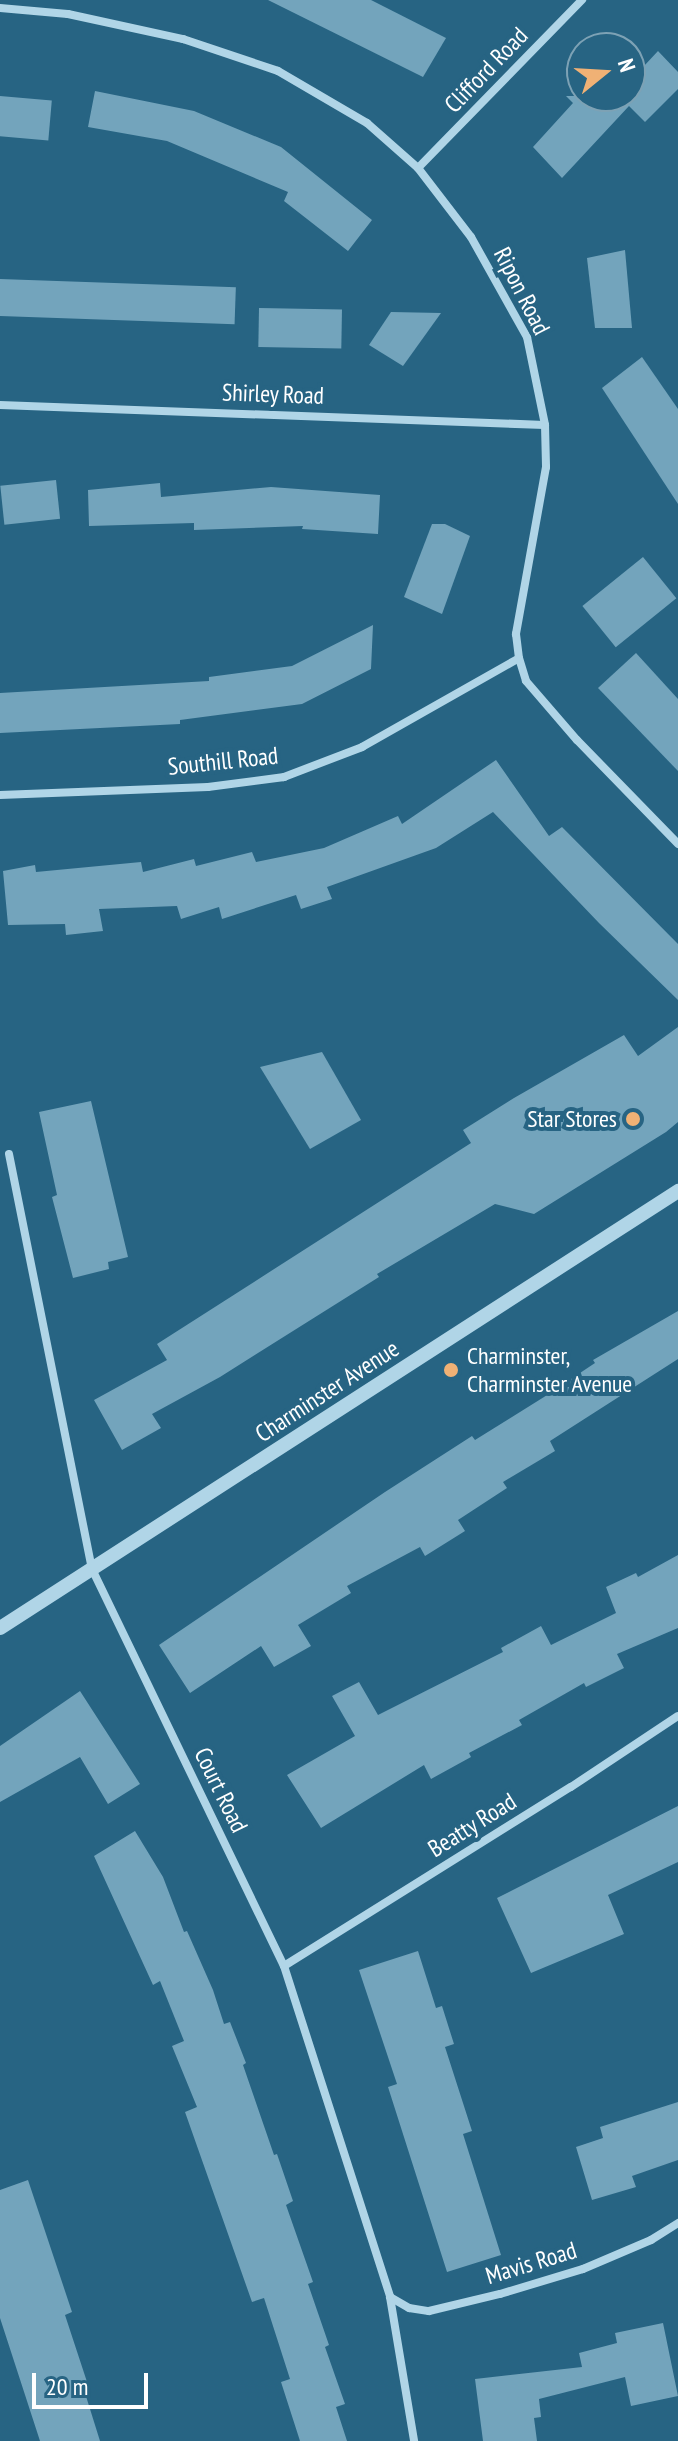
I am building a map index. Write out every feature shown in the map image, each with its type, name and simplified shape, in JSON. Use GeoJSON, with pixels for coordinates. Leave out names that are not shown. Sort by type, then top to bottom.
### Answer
{"type":"FeatureCollection","features":[{"type":"Feature","properties":{"kind":"street","name":"Clifford Road"},"geometry":{"type":"LineString","coordinates":[[418,168],[582,0]]}},
{"type":"Feature","properties":{"kind":"street","name":"Ripon Road"},"geometry":{"type":"LineString","coordinates":[[0,8],[68,14],[183,39],[278,71],[367,123],[418,168],[471,237],[527,337],[545,425],[546,467],[516,634],[526,681],[538,698],[678,844]]}},
{"type":"Feature","properties":{"kind":"street","name":"Shirley Road"},"geometry":{"type":"LineString","coordinates":[[0,405],[545,425]]}},
{"type":"Feature","properties":{"kind":"street","name":"Southill Road"},"geometry":{"type":"LineString","coordinates":[[0,795],[208,787],[284,777],[362,747],[519,658]]}},
{"type":"Feature","properties":{"kind":"street","name":"Court Road"},"geometry":{"type":"LineString","coordinates":[[9,1154],[92,1569],[284,1966],[390,2297],[414,2441]]}},
{"type":"Feature","properties":{"kind":"street","name":"Charminster Avenue"},"geometry":{"type":"LineString","coordinates":[[0,1628],[678,1191]]}},
{"type":"Feature","properties":{"kind":"street","name":"Beatty Road"},"geometry":{"type":"LineString","coordinates":[[284,1966],[571,1787],[678,1716]]}},
{"type":"Feature","properties":{"kind":"street","name":"Mavis Road"},"geometry":{"type":"LineString","coordinates":[[390,2297],[409,2308],[429,2311],[500,2294],[583,2269],[651,2240],[678,2223]]}},
{"type":"Feature","properties":{"kind":"building"},"geometry":{"type":"Polygon","coordinates":[[[268,0],[371,0],[446,38],[423,77],[268,0]]]}},
{"type":"Feature","properties":{"kind":"building"},"geometry":{"type":"Polygon","coordinates":[[[658,51],[678,72],[678,89],[645,122],[635,112],[646,112],[646,64],[658,51]]]}},
{"type":"Feature","properties":{"kind":"building"},"geometry":{"type":"Polygon","coordinates":[[[95,91],[194,111],[281,147],[372,220],[348,251],[284,201],[288,192],[167,141],[88,127],[95,91]]]}},
{"type":"Feature","properties":{"kind":"building"},"geometry":{"type":"Polygon","coordinates":[[[0,96],[52,101],[48,140],[0,136],[0,96]]]}},
{"type":"Feature","properties":{"kind":"building"},"geometry":{"type":"Polygon","coordinates":[[[566,111],[623,112],[562,178],[533,147],[566,111]]]}},
{"type":"Feature","properties":{"kind":"building"},"geometry":{"type":"Polygon","coordinates":[[[625,250],[632,328],[595,328],[587,258],[625,250]]]}},
{"type":"Feature","properties":{"kind":"building"},"geometry":{"type":"Polygon","coordinates":[[[0,279],[236,287],[235,324],[0,316],[0,279]]]}},
{"type":"Feature","properties":{"kind":"building"},"geometry":{"type":"Polygon","coordinates":[[[259,308],[342,309],[341,348],[258,347],[259,308]]]}},
{"type":"Feature","properties":{"kind":"building"},"geometry":{"type":"Polygon","coordinates":[[[391,312],[441,313],[403,366],[369,345],[391,312]]]}},
{"type":"Feature","properties":{"kind":"building"},"geometry":{"type":"Polygon","coordinates":[[[642,357],[678,409],[678,504],[602,388],[642,357]]]}},
{"type":"Feature","properties":{"kind":"building"},"geometry":{"type":"Polygon","coordinates":[[[56,480],[60,519],[4,525],[0,486],[56,480]]]}},
{"type":"Feature","properties":{"kind":"building"},"geometry":{"type":"Polygon","coordinates":[[[160,483],[161,497],[271,487],[380,495],[378,534],[302,529],[303,526],[194,530],[194,523],[89,526],[88,490],[160,483]]]}},
{"type":"Feature","properties":{"kind":"building"},"geometry":{"type":"Polygon","coordinates":[[[432,524],[445,524],[470,536],[442,614],[404,597],[432,524]]]}},
{"type":"Feature","properties":{"kind":"building"},"geometry":{"type":"Polygon","coordinates":[[[643,557],[676,598],[616,647],[582,606],[643,557]]]}},
{"type":"Feature","properties":{"kind":"building"},"geometry":{"type":"Polygon","coordinates":[[[373,625],[371,669],[302,704],[180,720],[180,724],[0,733],[0,693],[209,681],[209,677],[292,666],[373,625]]]}},
{"type":"Feature","properties":{"kind":"building"},"geometry":{"type":"Polygon","coordinates":[[[636,653],[678,699],[678,771],[598,688],[636,653]]]}},
{"type":"Feature","properties":{"kind":"building"},"geometry":{"type":"Polygon","coordinates":[[[496,760],[549,836],[562,827],[678,944],[678,1000],[493,812],[436,848],[327,887],[332,899],[301,909],[296,895],[222,919],[219,907],[181,919],[177,906],[99,909],[103,931],[66,935],[65,924],[8,925],[3,871],[35,865],[36,872],[141,862],[143,872],[194,859],[196,866],[252,852],[256,862],[324,848],[398,816],[402,824],[496,760]]]}},
{"type":"Feature","properties":{"kind":"building"},"geometry":{"type":"Polygon","coordinates":[[[678,1027],[678,1122],[666,1132],[534,1214],[495,1204],[377,1274],[379,1277],[220,1377],[152,1414],[161,1428],[122,1450],[94,1400],[167,1360],[157,1344],[471,1143],[463,1130],[514,1098],[624,1035],[638,1056],[678,1027]]]}},
{"type":"Feature","properties":{"kind":"building"},"geometry":{"type":"Polygon","coordinates":[[[322,1052],[361,1120],[310,1149],[260,1067],[322,1052]]]}},
{"type":"Feature","properties":{"kind":"building"},"geometry":{"type":"Polygon","coordinates":[[[91,1101],[128,1257],[108,1262],[109,1269],[73,1278],[52,1197],[57,1195],[39,1112],[91,1101]]]}},
{"type":"Feature","properties":{"kind":"building"},"geometry":{"type":"Polygon","coordinates":[[[678,1311],[678,1359],[550,1441],[555,1451],[503,1482],[507,1488],[458,1520],[465,1531],[425,1556],[420,1547],[347,1586],[351,1593],[298,1625],[311,1646],[274,1667],[261,1646],[190,1693],[159,1645],[472,1436],[475,1440],[595,1363],[593,1360],[678,1311]]]}},
{"type":"Feature","properties":{"kind":"building"},"geometry":{"type":"Polygon","coordinates":[[[678,1555],[678,1628],[617,1654],[624,1668],[586,1687],[584,1683],[519,1720],[522,1725],[469,1753],[471,1757],[431,1779],[424,1765],[321,1828],[287,1775],[355,1736],[332,1696],[359,1682],[378,1715],[503,1652],[501,1648],[541,1626],[551,1645],[616,1613],[606,1587],[636,1573],[638,1577],[678,1555]]]}},
{"type":"Feature","properties":{"kind":"building"},"geometry":{"type":"Polygon","coordinates":[[[80,1691],[140,1784],[108,1804],[80,1757],[0,1802],[0,1746],[80,1691]]]}},
{"type":"Feature","properties":{"kind":"building"},"geometry":{"type":"Polygon","coordinates":[[[678,1806],[678,1862],[608,1895],[624,1934],[531,1973],[497,1898],[678,1806]]]}},
{"type":"Feature","properties":{"kind":"building"},"geometry":{"type":"Polygon","coordinates":[[[135,1831],[163,1877],[184,1932],[187,1931],[213,1990],[224,2024],[230,2022],[246,2063],[243,2065],[293,2201],[286,2205],[313,2282],[308,2284],[345,2404],[336,2407],[347,2441],[300,2441],[281,2382],[290,2379],[264,2298],[252,2302],[185,2112],[197,2107],[172,2046],[184,2041],[160,1981],[153,1985],[94,1856],[135,1831]]]}},
{"type":"Feature","properties":{"kind":"building"},"geometry":{"type":"Polygon","coordinates":[[[418,1951],[436,2008],[442,2006],[454,2044],[445,2047],[472,2131],[463,2134],[501,2255],[447,2272],[388,2087],[397,2084],[359,1970],[418,1951]]]}},
{"type":"Feature","properties":{"kind":"building"},"geometry":{"type":"Polygon","coordinates":[[[678,2102],[678,2160],[632,2176],[636,2187],[592,2200],[576,2147],[603,2138],[600,2127],[678,2102]]]}},
{"type":"Feature","properties":{"kind":"building"},"geometry":{"type":"Polygon","coordinates":[[[28,2180],[72,2312],[65,2315],[90,2391],[85,2393],[100,2441],[40,2441],[0,2318],[0,2190],[28,2180]]]}},
{"type":"Feature","properties":{"kind":"building"},"geometry":{"type":"Polygon","coordinates":[[[663,2323],[678,2396],[631,2406],[625,2377],[539,2399],[541,2417],[534,2418],[537,2441],[483,2441],[475,2379],[582,2367],[579,2353],[617,2343],[615,2333],[663,2323]]]}},
{"type":"Feature","properties":{"kind":"place","name":"Star Stores"},"geometry":{"type":"Point","coordinates":[633,1119]}},
{"type":"Feature","properties":{"kind":"place","name":"Charminster, Charminster Avenue"},"geometry":{"type":"Point","coordinates":[451,1370]}}]}
